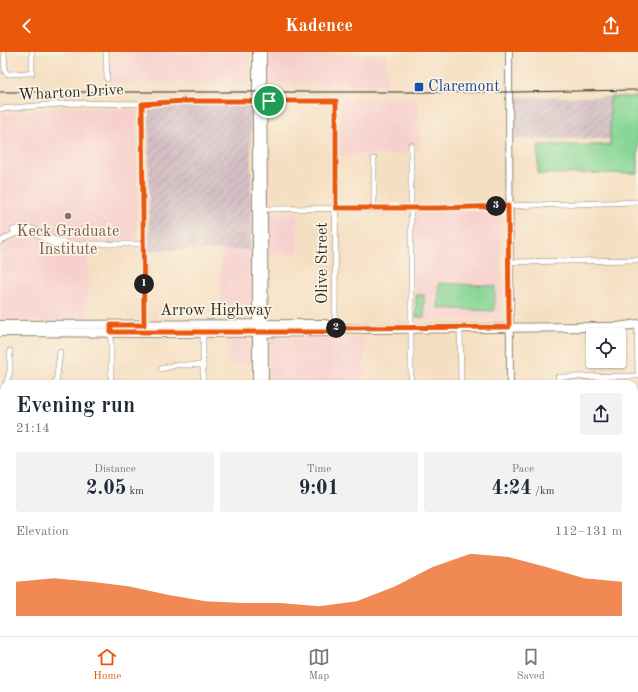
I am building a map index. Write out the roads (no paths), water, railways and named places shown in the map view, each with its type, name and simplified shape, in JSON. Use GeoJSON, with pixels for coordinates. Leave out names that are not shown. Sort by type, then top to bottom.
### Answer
{"type":"FeatureCollection","features":[{"type":"Feature","properties":{"kind":"main road"},"geometry":{"type":"LineString","coordinates":[[256,52],[259,101],[260,209],[260,328],[257,380]]}},
{"type":"Feature","properties":{"kind":"main road"},"geometry":{"type":"LineString","coordinates":[[259,101],[262,52]]}},
{"type":"Feature","properties":{"kind":"main road","name":"Arrow Highway"},"geometry":{"type":"LineString","coordinates":[[0,332],[111,329],[260,328],[330,332],[335,328],[617,327],[638,324]]}},
{"type":"Feature","properties":{"kind":"main road","name":"Arrow Highway"},"geometry":{"type":"LineString","coordinates":[[0,325],[111,329]]}},
{"type":"Feature","properties":{"kind":"main road"},"geometry":{"type":"LineString","coordinates":[[260,328],[264,380]]}},
{"type":"Feature","properties":{"kind":"street"},"geometry":{"type":"LineString","coordinates":[[4,52],[5,72],[8,74],[32,73],[32,52]]}},
{"type":"Feature","properties":{"kind":"street"},"geometry":{"type":"LineString","coordinates":[[106,52],[107,79]]}},
{"type":"Feature","properties":{"kind":"street"},"geometry":{"type":"LineString","coordinates":[[508,52],[510,380]]}},
{"type":"Feature","properties":{"kind":"street","name":"Wharton Drive"},"geometry":{"type":"LineString","coordinates":[[0,109],[72,103],[142,104],[184,101],[336,101]]}},
{"type":"Feature","properties":{"kind":"street","name":"Olive Street"},"geometry":{"type":"LineString","coordinates":[[335,328],[336,101]]}},
{"type":"Feature","properties":{"kind":"street"},"geometry":{"type":"LineString","coordinates":[[142,104],[144,329]]}},
{"type":"Feature","properties":{"kind":"street"},"geometry":{"type":"LineString","coordinates":[[411,146],[411,380]]}},
{"type":"Feature","properties":{"kind":"street"},"geometry":{"type":"LineString","coordinates":[[374,159],[374,208]]}},
{"type":"Feature","properties":{"kind":"street"},"geometry":{"type":"LineString","coordinates":[[260,209],[410,208],[638,202]]}},
{"type":"Feature","properties":{"kind":"street"},"geometry":{"type":"LineString","coordinates":[[0,238],[9,232],[24,227],[34,228],[56,240],[68,244]]}},
{"type":"Feature","properties":{"kind":"street"},"geometry":{"type":"LineString","coordinates":[[0,242],[16,233],[23,231],[33,232],[54,244],[144,244]]}},
{"type":"Feature","properties":{"kind":"street"},"geometry":{"type":"LineString","coordinates":[[509,262],[638,260]]}},
{"type":"Feature","properties":{"kind":"street"},"geometry":{"type":"LineString","coordinates":[[638,324],[638,372]]}},
{"type":"Feature","properties":{"kind":"street"},"geometry":{"type":"LineString","coordinates":[[203,328],[203,380]]}},
{"type":"Feature","properties":{"kind":"street"},"geometry":{"type":"LineString","coordinates":[[460,328],[461,380]]}},
{"type":"Feature","properties":{"kind":"street"},"geometry":{"type":"LineString","coordinates":[[111,329],[111,380]]}},
{"type":"Feature","properties":{"kind":"street"},"geometry":{"type":"LineString","coordinates":[[7,380],[10,371],[10,351]]}},
{"type":"Feature","properties":{"kind":"street"},"geometry":{"type":"LineString","coordinates":[[56,380],[60,352]]}},
{"type":"Feature","properties":{"kind":"street"},"geometry":{"type":"LineString","coordinates":[[161,369],[175,365],[203,365]]}},
{"type":"Feature","properties":{"kind":"street"},"geometry":{"type":"LineString","coordinates":[[558,380],[558,377],[638,376]]}},
{"type":"Feature","properties":{"kind":"railway"},"geometry":{"type":"LineString","coordinates":[[0,92],[514,92],[638,90]]}},
{"type":"Feature","properties":{"kind":"place","name":"Claremont"},"geometry":{"type":"Point","coordinates":[419,87]}},
{"type":"Feature","properties":{"kind":"place","name":"Keck Graduate Institute"},"geometry":{"type":"Point","coordinates":[68,216]}}]}
